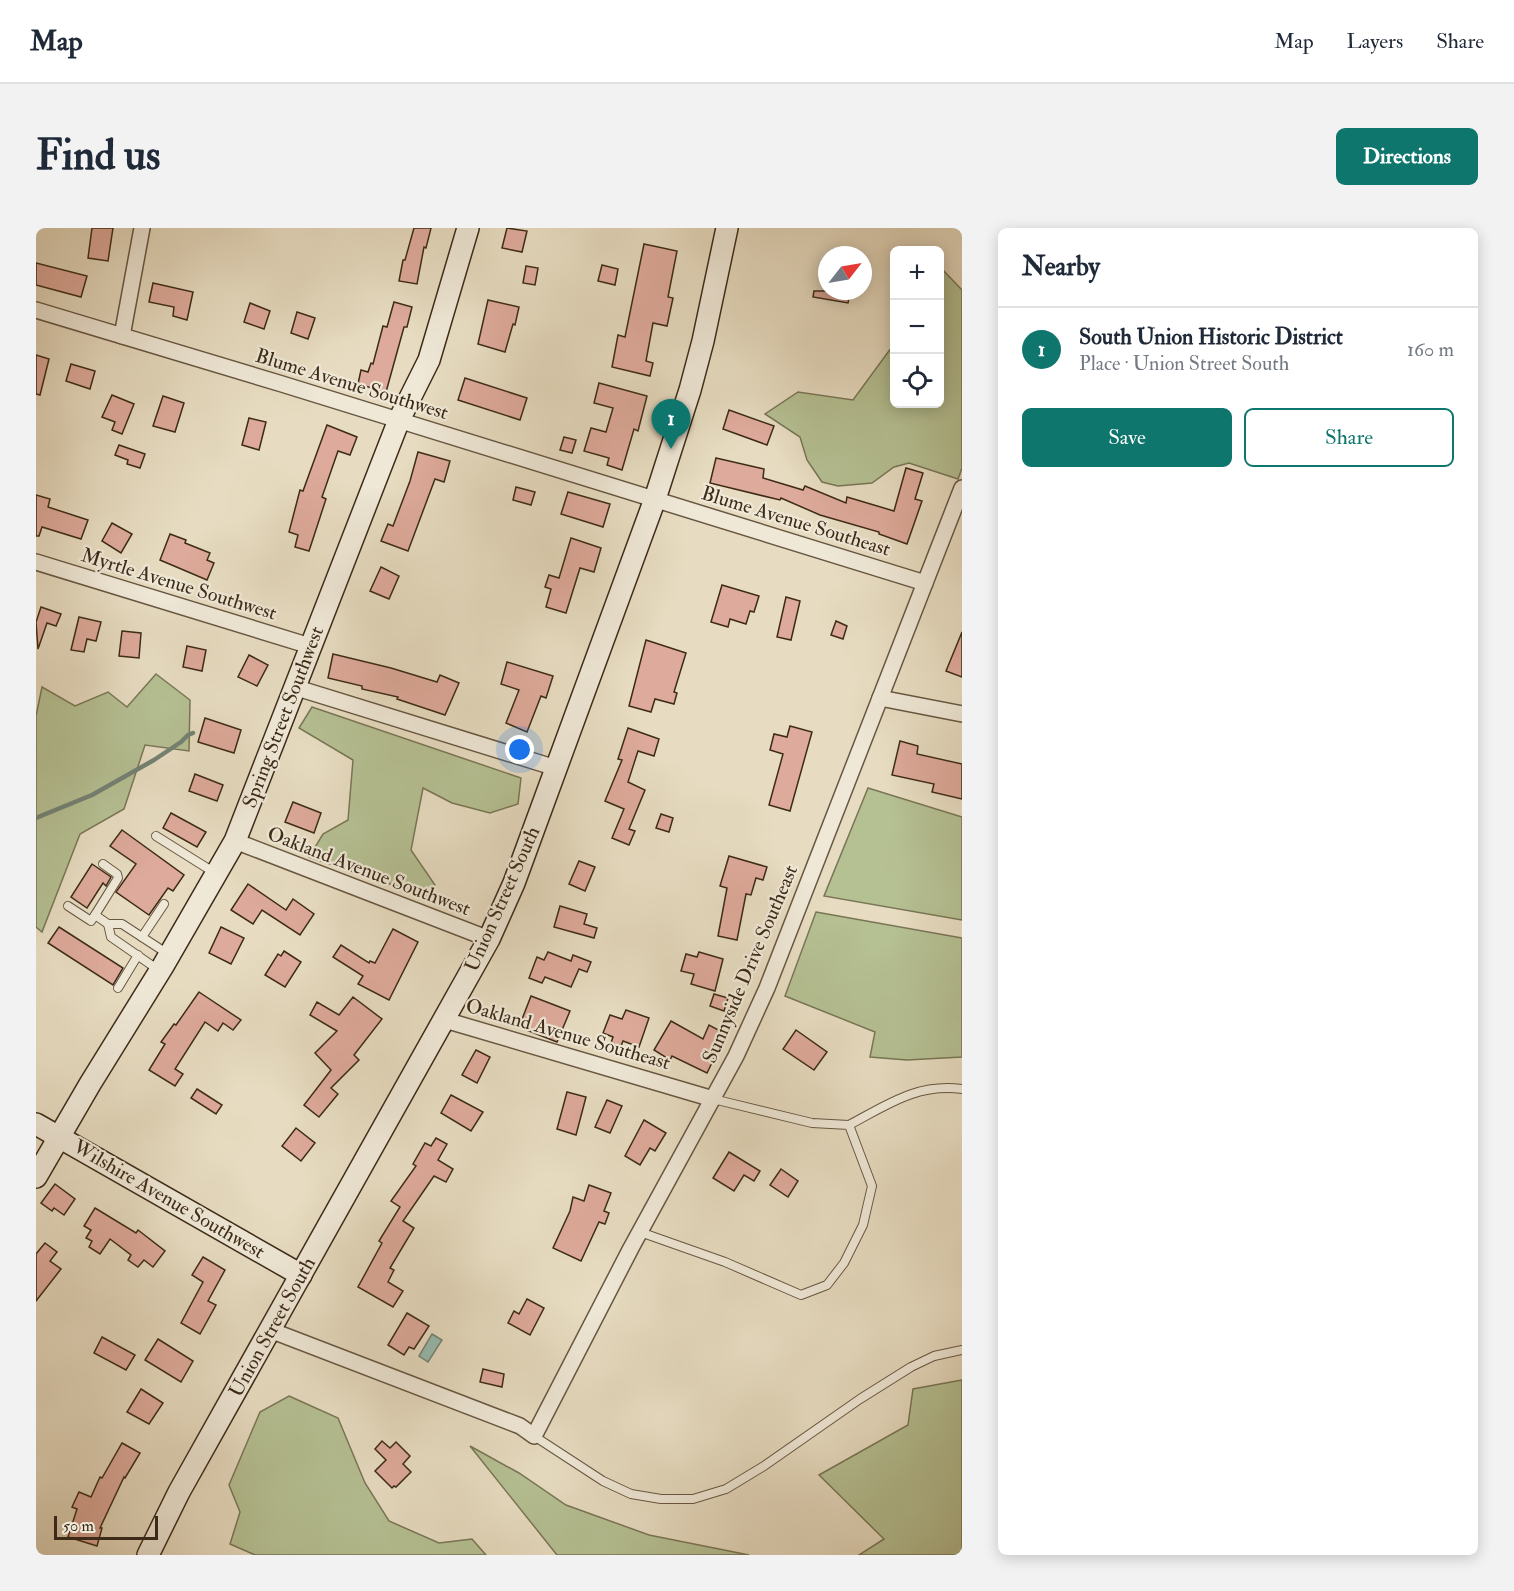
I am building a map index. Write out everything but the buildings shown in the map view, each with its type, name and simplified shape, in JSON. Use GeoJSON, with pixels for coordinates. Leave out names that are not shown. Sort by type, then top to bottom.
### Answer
{"type":"FeatureCollection","features":[{"type":"Feature","properties":{"kind":"main road","name":"Spring Street Southwest"},"geometry":{"type":"LineString","coordinates":[[36,1178],[235,841],[399,420],[429,360],[468,228]]}},
{"type":"Feature","properties":{"kind":"main road","name":"Union Street South"},"geometry":{"type":"LineString","coordinates":[[148,1555],[179,1492],[445,1020],[489,939],[514,883],[655,500],[703,341],[727,228]]}},
{"type":"Feature","properties":{"kind":"main road","name":"Wilshire Avenue Southwest"},"geometry":{"type":"LineString","coordinates":[[36,1124],[301,1275]]}},
{"type":"Feature","properties":{"kind":"street"},"geometry":{"type":"LineString","coordinates":[[122,336],[142,228]]}},
{"type":"Feature","properties":{"kind":"street","name":"Blume Avenue Southwest"},"geometry":{"type":"LineString","coordinates":[[36,310],[655,500]]}},
{"type":"Feature","properties":{"kind":"street","name":"Sunnyside Drive Southeast"},"geometry":{"type":"LineString","coordinates":[[534,1436],[640,1232],[736,1056],[767,988],[962,488]]}},
{"type":"Feature","properties":{"kind":"street","name":"Blume Avenue Southeast"},"geometry":{"type":"LineString","coordinates":[[655,500],[925,584]]}},
{"type":"Feature","properties":{"kind":"street","name":"Myrtle Avenue Southwest"},"geometry":{"type":"LineString","coordinates":[[36,562],[310,646]]}},
{"type":"Feature","properties":{"kind":"street"},"geometry":{"type":"LineString","coordinates":[[294,687],[556,768]]}},
{"type":"Feature","properties":{"kind":"street"},"geometry":{"type":"LineString","coordinates":[[880,698],[962,714]]}},
{"type":"Feature","properties":{"kind":"street","name":"Oakland Avenue Southwest"},"geometry":{"type":"LineString","coordinates":[[235,841],[489,939]]}},
{"type":"Feature","properties":{"kind":"street","name":"Oakland Avenue Southeast"},"geometry":{"type":"LineString","coordinates":[[445,1020],[713,1099]]}},
{"type":"Feature","properties":{"kind":"street"},"geometry":{"type":"LineString","coordinates":[[270,1330],[520,1426],[534,1436]]}},
{"type":"Feature","properties":{"kind":"lane"},"geometry":{"type":"LineString","coordinates":[[156,836],[216,874]]}},
{"type":"Feature","properties":{"kind":"lane"},"geometry":{"type":"LineString","coordinates":[[68,906],[91,921],[118,878],[117,874],[103,864]]}},
{"type":"Feature","properties":{"kind":"lane"},"geometry":{"type":"LineString","coordinates":[[142,937],[164,904]]}},
{"type":"Feature","properties":{"kind":"lane"},"geometry":{"type":"LineString","coordinates":[[95,915],[108,924],[122,924],[142,937],[165,963]]}},
{"type":"Feature","properties":{"kind":"lane"},"geometry":{"type":"LineString","coordinates":[[108,924],[111,937],[138,955],[165,963]]}},
{"type":"Feature","properties":{"kind":"lane"},"geometry":{"type":"LineString","coordinates":[[118,988],[138,955]]}},
{"type":"Feature","properties":{"kind":"lane"},"geometry":{"type":"LineString","coordinates":[[713,1099],[812,1123],[849,1125],[901,1096],[932,1089],[962,1089]]}},
{"type":"Feature","properties":{"kind":"lane"},"geometry":{"type":"LineString","coordinates":[[640,1232],[725,1262],[801,1295],[827,1285],[844,1263],[863,1225],[872,1186],[849,1125]]}},
{"type":"Feature","properties":{"kind":"lane"},"geometry":{"type":"LineString","coordinates":[[534,1436],[603,1481],[631,1494],[662,1499],[693,1499],[726,1489],[911,1367],[934,1356],[962,1350]]}},
{"type":"Feature","properties":{"kind":"green space"},"geometry":{"type":"Polygon","coordinates":[[[944,271],[962,290],[962,468],[958,479],[909,463],[894,467],[872,483],[838,486],[822,482],[807,460],[800,437],[765,414],[798,392],[853,400],[890,349],[890,408],[944,408],[944,271]]]}},
{"type":"Feature","properties":{"kind":"green space"},"geometry":{"type":"Polygon","coordinates":[[[156,674],[190,700],[189,751],[145,745],[124,809],[80,834],[42,932],[36,927],[36,716],[42,687],[75,706],[108,692],[127,707],[156,674]]]}},
{"type":"Feature","properties":{"kind":"green space"},"geometry":{"type":"Polygon","coordinates":[[[312,707],[521,778],[518,804],[490,813],[452,803],[423,788],[411,850],[435,885],[429,897],[309,857],[323,834],[348,820],[353,760],[299,728],[312,707]]]}},
{"type":"Feature","properties":{"kind":"green space"},"geometry":{"type":"Polygon","coordinates":[[[868,788],[962,817],[962,920],[824,896],[868,788]]]}},
{"type":"Feature","properties":{"kind":"green space"},"geometry":{"type":"Polygon","coordinates":[[[816,912],[962,938],[962,1057],[907,1060],[870,1057],[875,1032],[785,996],[816,912]]]}},
{"type":"Feature","properties":{"kind":"green space"},"geometry":{"type":"Polygon","coordinates":[[[962,1380],[962,1555],[859,1555],[884,1539],[819,1475],[908,1425],[913,1389],[962,1380]]]}},
{"type":"Feature","properties":{"kind":"green space"},"geometry":{"type":"Polygon","coordinates":[[[289,1396],[338,1418],[365,1483],[389,1521],[439,1543],[472,1539],[486,1555],[255,1555],[230,1544],[240,1512],[229,1485],[260,1412],[289,1396]]]}},
{"type":"Feature","properties":{"kind":"green space"},"geometry":{"type":"Polygon","coordinates":[[[470,1446],[519,1473],[566,1505],[649,1535],[749,1555],[557,1555],[470,1446]]]}},
{"type":"Feature","properties":{"kind":"water"},"geometry":{"type":"Polygon","coordinates":[[[432,1334],[442,1340],[428,1362],[419,1356],[432,1334]]]}},
{"type":"Feature","properties":{"kind":"waterway"},"geometry":{"type":"LineString","coordinates":[[36,818],[92,795],[154,760],[193,733]]}},
{"type":"Feature","properties":{"kind":"place","name":"South Union Historic District"},"geometry":{"type":"Point","coordinates":[671,449]}}]}
